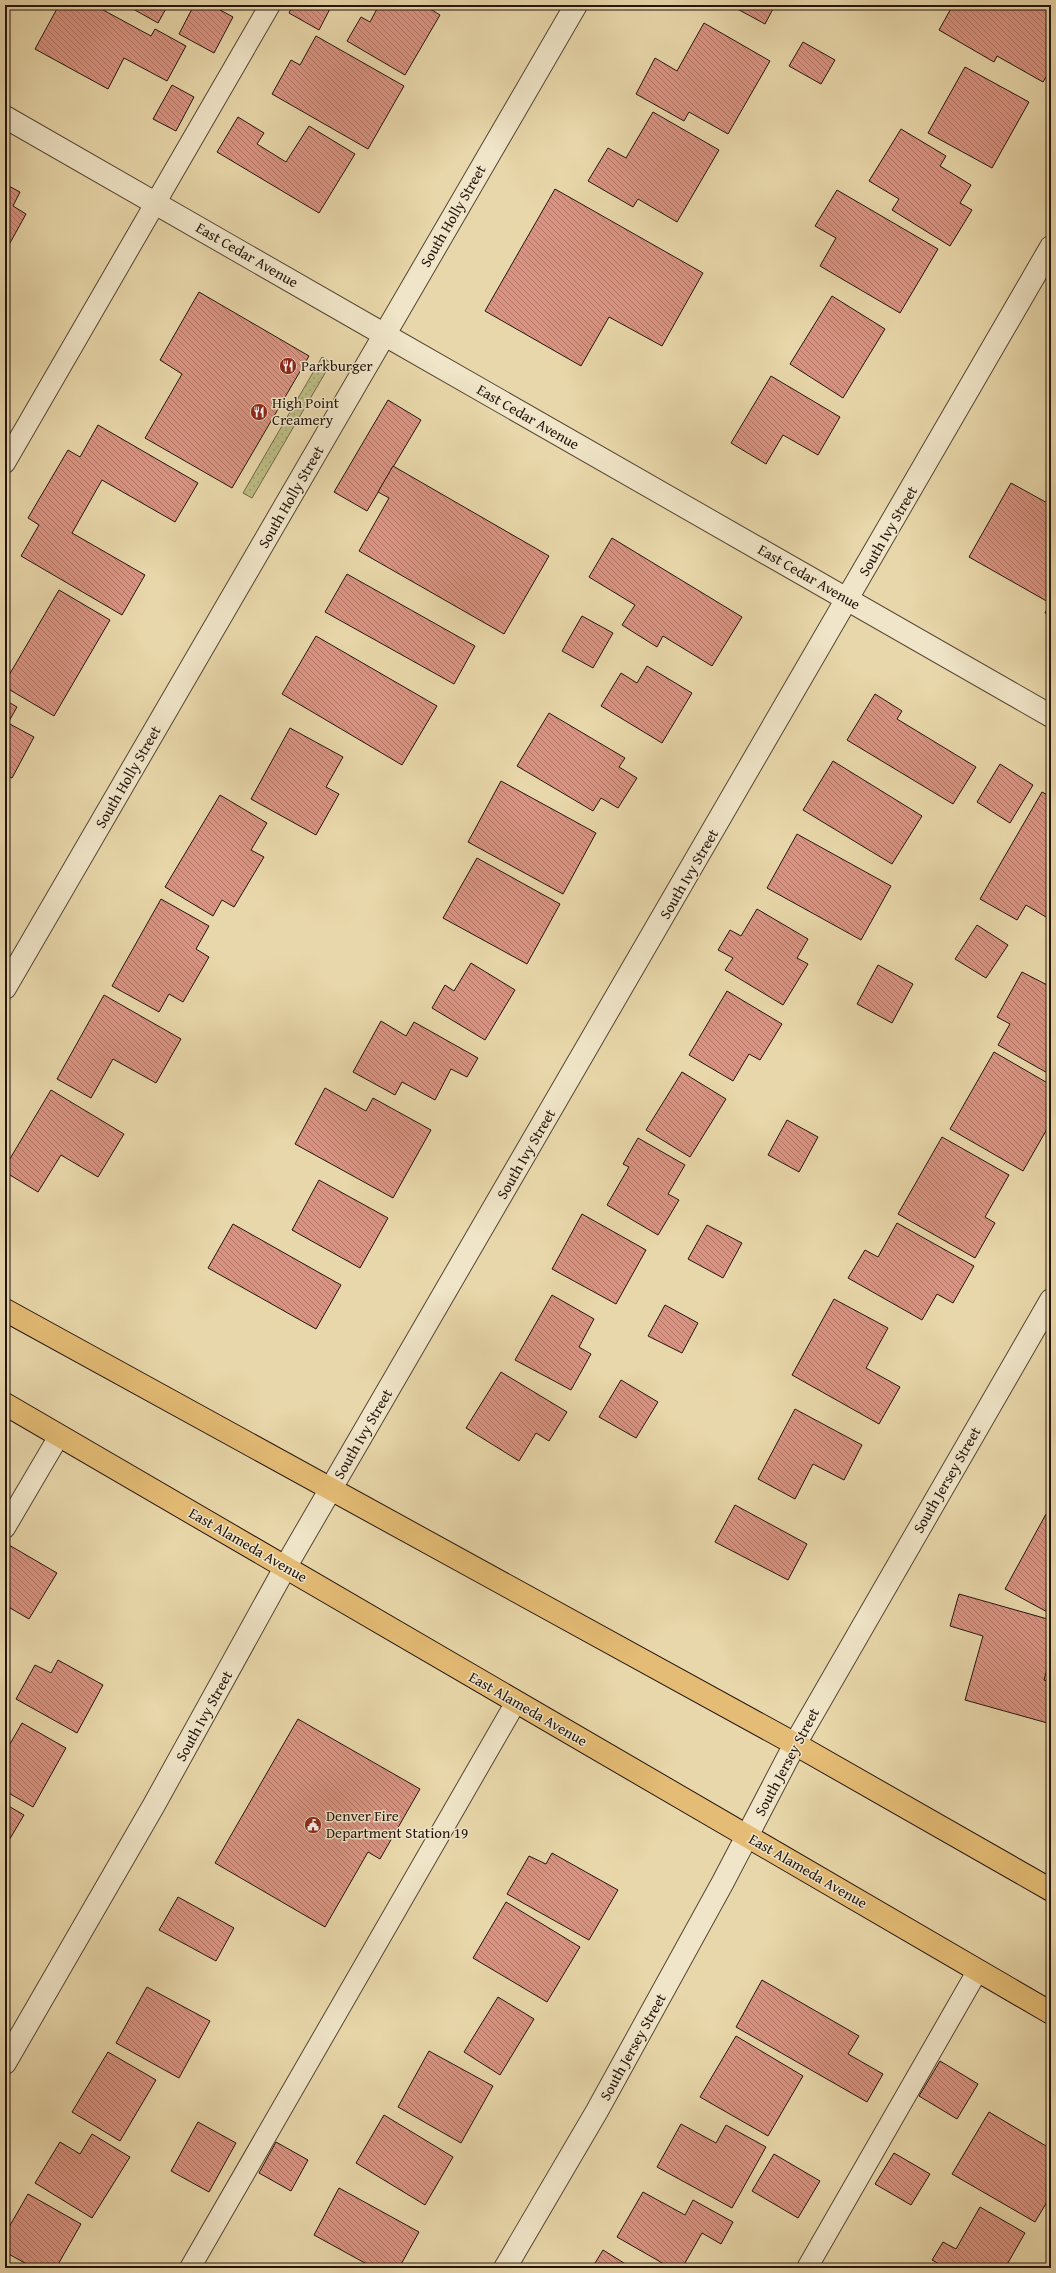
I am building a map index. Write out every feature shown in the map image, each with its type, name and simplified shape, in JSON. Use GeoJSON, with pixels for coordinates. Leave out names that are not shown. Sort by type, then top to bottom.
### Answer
{"type":"FeatureCollection","features":[{"type":"Feature","properties":{"kind":"main road"},"geometry":{"type":"LineString","coordinates":[[5,1310],[330,1490],[795,1744],[1051,1890]]}},
{"type":"Feature","properties":{"kind":"main road","name":"East Alameda Avenue"},"geometry":{"type":"LineString","coordinates":[[5,1404],[58,1436],[286,1566],[516,1702],[1051,2013]]}},
{"type":"Feature","properties":{"kind":"street","name":"South Holly Street"},"geometry":{"type":"LineString","coordinates":[[5,988],[576,5]]}},
{"type":"Feature","properties":{"kind":"street","name":"East Cedar Avenue"},"geometry":{"type":"LineString","coordinates":[[5,116],[1051,716]]}},
{"type":"Feature","properties":{"kind":"street","name":"South Ivy Street"},"geometry":{"type":"LineString","coordinates":[[5,2063],[154,1805],[286,1566],[848,600],[1051,247]]}},
{"type":"Feature","properties":{"kind":"street","name":"South Jersey Street"},"geometry":{"type":"LineString","coordinates":[[505,2268],[597,2111],[748,1836],[795,1744],[1051,1300]]}},
{"type":"Feature","properties":{"kind":"lane"},"geometry":{"type":"LineString","coordinates":[[5,463],[270,5]]}},
{"type":"Feature","properties":{"kind":"lane"},"geometry":{"type":"LineString","coordinates":[[5,1528],[58,1436]]}},
{"type":"Feature","properties":{"kind":"lane"},"geometry":{"type":"LineString","coordinates":[[190,2268],[516,1702]]}},
{"type":"Feature","properties":{"kind":"lane"},"geometry":{"type":"LineString","coordinates":[[807,2268],[978,1970]]}},
{"type":"Feature","properties":{"kind":"shaded area"},"geometry":{"type":"Polygon","coordinates":[[[322,357],[331,363],[252,498],[243,493],[322,357]]]}},
{"type":"Feature","properties":{"kind":"building"},"geometry":{"type":"Polygon","coordinates":[[[59,5],[94,5],[151,36],[155,29],[186,46],[167,81],[124,58],[108,89],[35,49],[59,5]]]}},
{"type":"Feature","properties":{"kind":"building"},"geometry":{"type":"Polygon","coordinates":[[[126,5],[168,5],[158,23],[126,5]]]}},
{"type":"Feature","properties":{"kind":"building"},"geometry":{"type":"Polygon","coordinates":[[[194,5],[211,5],[233,17],[214,53],[179,34],[194,5]]]}},
{"type":"Feature","properties":{"kind":"building"},"geometry":{"type":"Polygon","coordinates":[[[293,5],[332,5],[319,30],[289,13],[293,5]]]}},
{"type":"Feature","properties":{"kind":"building"},"geometry":{"type":"Polygon","coordinates":[[[379,5],[424,5],[440,15],[405,75],[347,41],[361,17],[370,22],[379,5]]]}},
{"type":"Feature","properties":{"kind":"building"},"geometry":{"type":"Polygon","coordinates":[[[730,5],[775,5],[765,24],[730,5]]]}},
{"type":"Feature","properties":{"kind":"building"},"geometry":{"type":"Polygon","coordinates":[[[953,5],[1051,6],[1051,69],[1043,82],[997,56],[994,62],[939,30],[953,5]]]}},
{"type":"Feature","properties":{"kind":"building"},"geometry":{"type":"Polygon","coordinates":[[[704,23],[770,61],[728,134],[689,112],[684,121],[636,94],[655,58],[677,71],[704,23]]]}},
{"type":"Feature","properties":{"kind":"building"},"geometry":{"type":"Polygon","coordinates":[[[316,36],[404,86],[368,149],[272,94],[291,60],[300,65],[316,36]]]}},
{"type":"Feature","properties":{"kind":"building"},"geometry":{"type":"Polygon","coordinates":[[[803,42],[835,60],[821,84],[789,66],[803,42]]]}},
{"type":"Feature","properties":{"kind":"building"},"geometry":{"type":"Polygon","coordinates":[[[965,67],[1029,102],[992,168],[928,133],[965,67]]]}},
{"type":"Feature","properties":{"kind":"building"},"geometry":{"type":"Polygon","coordinates":[[[172,85],[194,97],[176,131],[153,119],[172,85]]]}},
{"type":"Feature","properties":{"kind":"building"},"geometry":{"type":"Polygon","coordinates":[[[653,112],[719,150],[677,222],[638,199],[633,207],[588,181],[608,148],[626,158],[653,112]]]}},
{"type":"Feature","properties":{"kind":"building"},"geometry":{"type":"Polygon","coordinates":[[[238,117],[264,133],[257,144],[286,162],[309,126],[355,154],[319,213],[217,152],[238,117]]]}},
{"type":"Feature","properties":{"kind":"building"},"geometry":{"type":"Polygon","coordinates":[[[901,129],[946,156],[940,166],[971,185],[960,203],[972,210],[950,246],[892,210],[899,199],[869,181],[901,129]]]}},
{"type":"Feature","properties":{"kind":"building"},"geometry":{"type":"Polygon","coordinates":[[[5,184],[20,192],[13,206],[26,214],[5,252],[5,184]]]}},
{"type":"Feature","properties":{"kind":"building"},"geometry":{"type":"Polygon","coordinates":[[[555,189],[703,273],[662,346],[609,317],[581,366],[485,311],[555,189]]]}},
{"type":"Feature","properties":{"kind":"building"},"geometry":{"type":"Polygon","coordinates":[[[837,190],[938,249],[900,313],[820,266],[836,238],[815,226],[837,190]]]}},
{"type":"Feature","properties":{"kind":"building"},"geometry":{"type":"Polygon","coordinates":[[[199,292],[309,356],[232,488],[145,438],[182,374],[160,360],[199,292]]]}},
{"type":"Feature","properties":{"kind":"building"},"geometry":{"type":"Polygon","coordinates":[[[832,296],[885,329],[843,398],[790,364],[832,296]]]}},
{"type":"Feature","properties":{"kind":"building"},"geometry":{"type":"Polygon","coordinates":[[[771,376],[840,417],[818,455],[783,435],[766,464],[731,443],[771,376]]]}},
{"type":"Feature","properties":{"kind":"building"},"geometry":{"type":"Polygon","coordinates":[[[388,400],[421,420],[367,511],[334,492],[388,400]]]}},
{"type":"Feature","properties":{"kind":"building"},"geometry":{"type":"Polygon","coordinates":[[[98,425],[198,483],[175,522],[102,480],[72,533],[145,575],[122,615],[21,556],[39,525],[28,518],[68,450],[80,457],[98,425]]]}},
{"type":"Feature","properties":{"kind":"building"},"geometry":{"type":"Polygon","coordinates":[[[393,466],[549,556],[504,634],[359,551],[389,498],[378,492],[393,466]]]}},
{"type":"Feature","properties":{"kind":"building"},"geometry":{"type":"Polygon","coordinates":[[[1011,483],[1051,505],[1051,617],[1045,613],[1050,603],[969,557],[1011,483]]]}},
{"type":"Feature","properties":{"kind":"building"},"geometry":{"type":"Polygon","coordinates":[[[612,538],[742,617],[712,666],[663,636],[657,647],[622,625],[635,605],[589,577],[612,538]]]}},
{"type":"Feature","properties":{"kind":"building"},"geometry":{"type":"Polygon","coordinates":[[[347,574],[475,646],[454,684],[325,612],[347,574]]]}},
{"type":"Feature","properties":{"kind":"building"},"geometry":{"type":"Polygon","coordinates":[[[59,590],[110,620],[54,716],[5,687],[5,682],[59,590]]]}},
{"type":"Feature","properties":{"kind":"building"},"geometry":{"type":"Polygon","coordinates":[[[582,616],[613,633],[593,668],[562,651],[582,616]]]}},
{"type":"Feature","properties":{"kind":"building"},"geometry":{"type":"Polygon","coordinates":[[[316,636],[437,706],[402,765],[282,694],[316,636]]]}},
{"type":"Feature","properties":{"kind":"building"},"geometry":{"type":"Polygon","coordinates":[[[647,666],[692,693],[662,743],[601,706],[621,673],[637,683],[647,666]]]}},
{"type":"Feature","properties":{"kind":"building"},"geometry":{"type":"Polygon","coordinates":[[[875,694],[902,711],[897,719],[976,767],[953,804],[847,740],[875,694]]]}},
{"type":"Feature","properties":{"kind":"building"},"geometry":{"type":"Polygon","coordinates":[[[5,700],[17,707],[8,723],[34,737],[12,778],[5,775],[5,700]]]}},
{"type":"Feature","properties":{"kind":"building"},"geometry":{"type":"Polygon","coordinates":[[[549,713],[625,758],[619,767],[637,778],[618,808],[601,798],[593,811],[517,766],[549,713]]]}},
{"type":"Feature","properties":{"kind":"building"},"geometry":{"type":"Polygon","coordinates":[[[290,728],[343,757],[326,787],[339,794],[316,835],[251,799],[290,728]]]}},
{"type":"Feature","properties":{"kind":"building"},"geometry":{"type":"Polygon","coordinates":[[[833,761],[922,816],[892,864],[803,810],[833,761]]]}},
{"type":"Feature","properties":{"kind":"building"},"geometry":{"type":"Polygon","coordinates":[[[1000,764],[1033,785],[1010,823],[977,802],[1000,764]]]}},
{"type":"Feature","properties":{"kind":"building"},"geometry":{"type":"Polygon","coordinates":[[[501,781],[596,833],[563,894],[468,842],[501,781]]]}},
{"type":"Feature","properties":{"kind":"building"},"geometry":{"type":"Polygon","coordinates":[[[1042,792],[1051,797],[1051,920],[1026,905],[1017,920],[980,899],[1042,792]]]}},
{"type":"Feature","properties":{"kind":"building"},"geometry":{"type":"Polygon","coordinates":[[[220,795],[267,823],[251,850],[264,857],[234,907],[222,900],[213,916],[165,887],[220,795]]]}},
{"type":"Feature","properties":{"kind":"building"},"geometry":{"type":"Polygon","coordinates":[[[797,834],[891,886],[861,940],[767,888],[797,834]]]}},
{"type":"Feature","properties":{"kind":"building"},"geometry":{"type":"Polygon","coordinates":[[[477,858],[560,904],[527,964],[443,918],[477,858]]]}},
{"type":"Feature","properties":{"kind":"building"},"geometry":{"type":"Polygon","coordinates":[[[161,899],[209,926],[196,949],[209,957],[183,1002],[169,994],[159,1012],[112,986],[161,899]]]}},
{"type":"Feature","properties":{"kind":"building"},"geometry":{"type":"Polygon","coordinates":[[[757,909],[808,939],[797,958],[808,964],[783,1005],[725,970],[733,958],[718,950],[730,930],[741,936],[757,909]]]}},
{"type":"Feature","properties":{"kind":"building"},"geometry":{"type":"Polygon","coordinates":[[[977,925],[1008,945],[986,978],[955,959],[977,925]]]}},
{"type":"Feature","properties":{"kind":"building"},"geometry":{"type":"Polygon","coordinates":[[[471,963],[515,990],[485,1040],[432,1008],[445,985],[454,991],[471,963]]]}},
{"type":"Feature","properties":{"kind":"building"},"geometry":{"type":"Polygon","coordinates":[[[878,965],[913,984],[892,1023],[857,1004],[878,965]]]}},
{"type":"Feature","properties":{"kind":"building"},"geometry":{"type":"Polygon","coordinates":[[[1022,972],[1051,987],[1051,1075],[998,1045],[1010,1024],[997,1017],[1022,972]]]}},
{"type":"Feature","properties":{"kind":"building"},"geometry":{"type":"Polygon","coordinates":[[[727,991],[782,1024],[760,1060],[749,1054],[733,1081],[689,1055],[727,991]]]}},
{"type":"Feature","properties":{"kind":"building"},"geometry":{"type":"Polygon","coordinates":[[[104,995],[181,1039],[156,1083],[113,1059],[91,1098],[57,1079],[104,995]]]}},
{"type":"Feature","properties":{"kind":"building"},"geometry":{"type":"Polygon","coordinates":[[[381,1021],[406,1036],[414,1022],[478,1058],[467,1077],[451,1069],[435,1100],[402,1082],[395,1095],[353,1072],[381,1021]]]}},
{"type":"Feature","properties":{"kind":"building"},"geometry":{"type":"Polygon","coordinates":[[[994,1052],[1051,1085],[1051,1122],[1023,1171],[950,1129],[994,1052]]]}},
{"type":"Feature","properties":{"kind":"building"},"geometry":{"type":"Polygon","coordinates":[[[682,1072],[726,1099],[690,1157],[646,1130],[682,1072]]]}},
{"type":"Feature","properties":{"kind":"building"},"geometry":{"type":"Polygon","coordinates":[[[325,1088],[366,1111],[373,1098],[431,1130],[393,1198],[295,1144],[325,1088]]]}},
{"type":"Feature","properties":{"kind":"building"},"geometry":{"type":"Polygon","coordinates":[[[51,1090],[124,1134],[98,1177],[61,1155],[38,1192],[5,1172],[5,1167],[51,1090]]]}},
{"type":"Feature","properties":{"kind":"building"},"geometry":{"type":"Polygon","coordinates":[[[787,1120],[818,1137],[799,1172],[768,1155],[787,1120]]]}},
{"type":"Feature","properties":{"kind":"building"},"geometry":{"type":"Polygon","coordinates":[[[942,1137],[1009,1175],[985,1217],[995,1223],[975,1258],[898,1214],[942,1137]]]}},
{"type":"Feature","properties":{"kind":"building"},"geometry":{"type":"Polygon","coordinates":[[[638,1138],[685,1165],[668,1194],[679,1200],[658,1235],[607,1205],[629,1167],[623,1164],[638,1138]]]}},
{"type":"Feature","properties":{"kind":"building"},"geometry":{"type":"Polygon","coordinates":[[[319,1180],[388,1218],[360,1268],[292,1230],[319,1180]]]}},
{"type":"Feature","properties":{"kind":"building"},"geometry":{"type":"Polygon","coordinates":[[[582,1214],[646,1250],[616,1304],[552,1269],[582,1214]]]}},
{"type":"Feature","properties":{"kind":"building"},"geometry":{"type":"Polygon","coordinates":[[[897,1223],[974,1266],[953,1303],[937,1294],[922,1320],[848,1278],[865,1250],[878,1257],[897,1223]]]}},
{"type":"Feature","properties":{"kind":"building"},"geometry":{"type":"Polygon","coordinates":[[[233,1224],[341,1285],[316,1329],[208,1268],[233,1224]]]}},
{"type":"Feature","properties":{"kind":"building"},"geometry":{"type":"Polygon","coordinates":[[[707,1225],[742,1243],[723,1278],[688,1259],[707,1225]]]}},
{"type":"Feature","properties":{"kind":"building"},"geometry":{"type":"Polygon","coordinates":[[[552,1295],[594,1319],[579,1347],[591,1354],[571,1390],[515,1360],[552,1295]]]}},
{"type":"Feature","properties":{"kind":"building"},"geometry":{"type":"Polygon","coordinates":[[[834,1299],[888,1328],[866,1368],[900,1387],[879,1424],[792,1375],[834,1299]]]}},
{"type":"Feature","properties":{"kind":"building"},"geometry":{"type":"Polygon","coordinates":[[[665,1305],[698,1323],[682,1353],[648,1336],[665,1305]]]}},
{"type":"Feature","properties":{"kind":"building"},"geometry":{"type":"Polygon","coordinates":[[[501,1372],[567,1412],[549,1441],[536,1433],[519,1461],[466,1428],[501,1372]]]}},
{"type":"Feature","properties":{"kind":"building"},"geometry":{"type":"Polygon","coordinates":[[[621,1380],[658,1402],[636,1438],[599,1417],[621,1380]]]}},
{"type":"Feature","properties":{"kind":"building"},"geometry":{"type":"Polygon","coordinates":[[[795,1409],[862,1445],[844,1480],[813,1464],[795,1499],[758,1479],[795,1409]]]}},
{"type":"Feature","properties":{"kind":"building"},"geometry":{"type":"Polygon","coordinates":[[[735,1505],[807,1544],[788,1580],[715,1542],[735,1505]]]}},
{"type":"Feature","properties":{"kind":"building"},"geometry":{"type":"Polygon","coordinates":[[[1046,1514],[1051,1517],[1051,1614],[1005,1589],[1046,1514]]]}},
{"type":"Feature","properties":{"kind":"building"},"geometry":{"type":"Polygon","coordinates":[[[9,1545],[57,1573],[29,1619],[5,1605],[5,1551],[9,1545]]]}},
{"type":"Feature","properties":{"kind":"building"},"geometry":{"type":"Polygon","coordinates":[[[959,1594],[1051,1620],[1051,1655],[1044,1680],[1051,1682],[1051,1724],[965,1700],[983,1636],[950,1626],[959,1594]]]}},
{"type":"Feature","properties":{"kind":"building"},"geometry":{"type":"Polygon","coordinates":[[[58,1660],[103,1685],[77,1733],[16,1699],[35,1665],[51,1673],[58,1660]]]}},
{"type":"Feature","properties":{"kind":"building"},"geometry":{"type":"Polygon","coordinates":[[[298,1719],[420,1789],[380,1859],[368,1852],[325,1927],[215,1863],[298,1719]]]}},
{"type":"Feature","properties":{"kind":"building"},"geometry":{"type":"Polygon","coordinates":[[[22,1723],[66,1748],[33,1807],[5,1791],[5,1741],[10,1744],[22,1723]]]}},
{"type":"Feature","properties":{"kind":"building"},"geometry":{"type":"Polygon","coordinates":[[[5,1804],[24,1815],[5,1847],[5,1804]]]}},
{"type":"Feature","properties":{"kind":"building"},"geometry":{"type":"Polygon","coordinates":[[[552,1853],[618,1890],[589,1940],[507,1894],[529,1856],[546,1864],[552,1853]]]}},
{"type":"Feature","properties":{"kind":"building"},"geometry":{"type":"Polygon","coordinates":[[[178,1897],[234,1928],[216,1961],[159,1930],[178,1897]]]}},
{"type":"Feature","properties":{"kind":"building"},"geometry":{"type":"Polygon","coordinates":[[[506,1902],[580,1947],[547,2002],[473,1958],[506,1902]]]}},
{"type":"Feature","properties":{"kind":"building"},"geometry":{"type":"Polygon","coordinates":[[[762,1980],[859,2036],[848,2054],[883,2074],[867,2102],[736,2027],[762,1980]]]}},
{"type":"Feature","properties":{"kind":"building"},"geometry":{"type":"Polygon","coordinates":[[[147,1987],[210,2021],[179,2078],[116,2043],[147,1987]]]}},
{"type":"Feature","properties":{"kind":"building"},"geometry":{"type":"Polygon","coordinates":[[[498,1997],[534,2019],[500,2075],[464,2052],[498,1997]]]}},
{"type":"Feature","properties":{"kind":"building"},"geometry":{"type":"Polygon","coordinates":[[[736,2036],[803,2076],[768,2136],[700,2097],[736,2036]]]}},
{"type":"Feature","properties":{"kind":"building"},"geometry":{"type":"Polygon","coordinates":[[[429,2051],[493,2086],[461,2143],[398,2107],[429,2051]]]}},
{"type":"Feature","properties":{"kind":"building"},"geometry":{"type":"Polygon","coordinates":[[[108,2052],[156,2080],[120,2141],[72,2112],[108,2052]]]}},
{"type":"Feature","properties":{"kind":"building"},"geometry":{"type":"Polygon","coordinates":[[[940,2061],[978,2084],[957,2119],[919,2096],[940,2061]]]}},
{"type":"Feature","properties":{"kind":"building"},"geometry":{"type":"Polygon","coordinates":[[[989,2112],[1051,2149],[1051,2195],[1035,2222],[952,2174],[989,2112]]]}},
{"type":"Feature","properties":{"kind":"building"},"geometry":{"type":"Polygon","coordinates":[[[384,2115],[453,2157],[425,2205],[356,2163],[384,2115]]]}},
{"type":"Feature","properties":{"kind":"building"},"geometry":{"type":"Polygon","coordinates":[[[198,2122],[236,2143],[209,2192],[171,2171],[198,2122]]]}},
{"type":"Feature","properties":{"kind":"building"},"geometry":{"type":"Polygon","coordinates":[[[681,2124],[716,2143],[726,2125],[766,2147],[732,2208],[657,2167],[681,2124]]]}},
{"type":"Feature","properties":{"kind":"building"},"geometry":{"type":"Polygon","coordinates":[[[92,2134],[130,2157],[92,2218],[35,2183],[60,2142],[80,2154],[92,2134]]]}},
{"type":"Feature","properties":{"kind":"building"},"geometry":{"type":"Polygon","coordinates":[[[276,2142],[308,2160],[291,2191],[259,2173],[276,2142]]]}},
{"type":"Feature","properties":{"kind":"building"},"geometry":{"type":"Polygon","coordinates":[[[894,2153],[930,2174],[911,2205],[875,2184],[894,2153]]]}},
{"type":"Feature","properties":{"kind":"building"},"geometry":{"type":"Polygon","coordinates":[[[774,2154],[820,2181],[798,2218],[752,2191],[774,2154]]]}},
{"type":"Feature","properties":{"kind":"building"},"geometry":{"type":"Polygon","coordinates":[[[339,2188],[419,2232],[399,2268],[374,2268],[314,2235],[339,2188]]]}},
{"type":"Feature","properties":{"kind":"building"},"geometry":{"type":"Polygon","coordinates":[[[643,2192],[685,2215],[693,2200],[733,2222],[721,2244],[702,2233],[682,2268],[671,2268],[617,2237],[643,2192]]]}},
{"type":"Feature","properties":{"kind":"building"},"geometry":{"type":"Polygon","coordinates":[[[28,2194],[81,2224],[56,2268],[34,2268],[5,2252],[5,2234],[28,2194]]]}},
{"type":"Feature","properties":{"kind":"building"},"geometry":{"type":"Polygon","coordinates":[[[980,2207],[1025,2233],[1005,2268],[946,2268],[932,2260],[943,2242],[956,2249],[980,2207]]]}},
{"type":"Feature","properties":{"kind":"building"},"geometry":{"type":"Polygon","coordinates":[[[603,2250],[632,2268],[592,2268],[603,2250]]]}},
{"type":"Feature","properties":{"kind":"place","name":"Parkburger"},"geometry":{"type":"Point","coordinates":[288,366]}},
{"type":"Feature","properties":{"kind":"place","name":"High Point Creamery"},"geometry":{"type":"Point","coordinates":[259,412]}},
{"type":"Feature","properties":{"kind":"place","name":"Denver Fire Department Station 19"},"geometry":{"type":"Point","coordinates":[313,1825]}}]}
